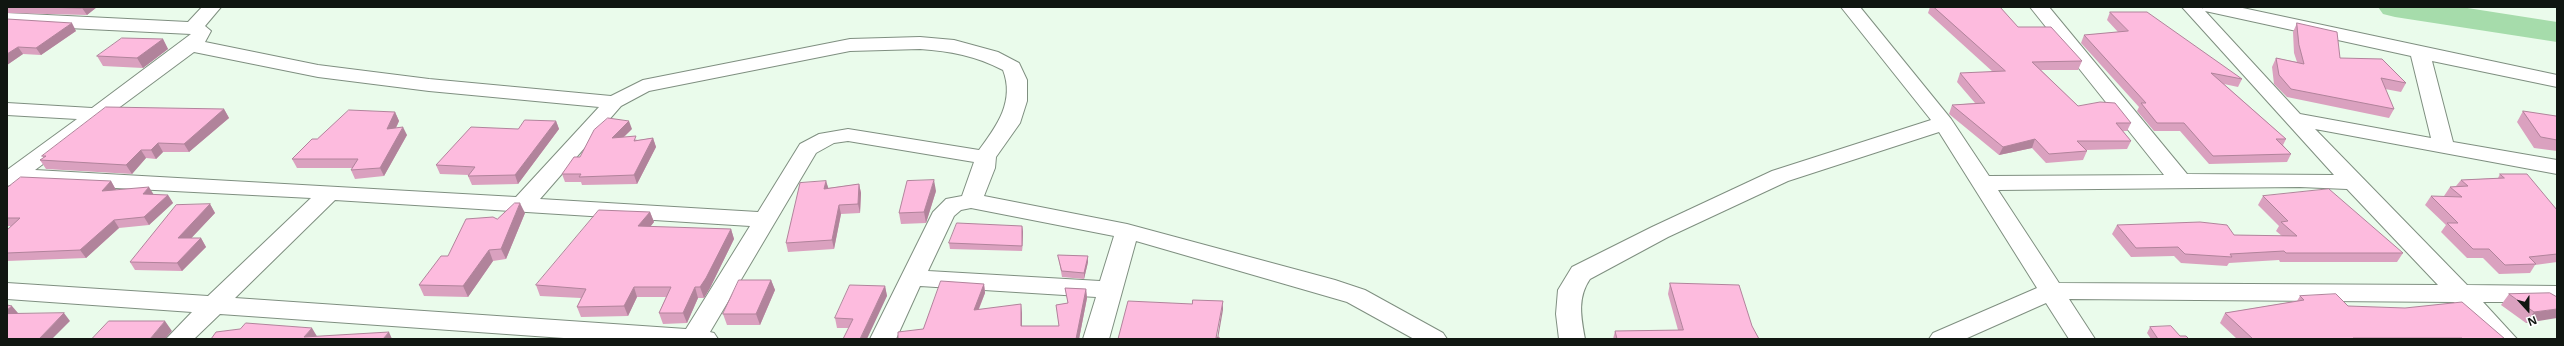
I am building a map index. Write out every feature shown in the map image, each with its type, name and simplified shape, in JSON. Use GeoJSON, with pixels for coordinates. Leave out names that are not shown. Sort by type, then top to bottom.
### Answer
{"type":"FeatureCollection","features":[{"type":"Feature","properties":{"kind":"street"},"geometry":{"type":"LineString","coordinates":[[10,178],[96,114],[191,37],[212,7]]}},
{"type":"Feature","properties":{"kind":"street"},"geometry":{"type":"LineString","coordinates":[[1850,7],[1944,123],[1984,183],[2082,339]]}},
{"type":"Feature","properties":{"kind":"street"},"geometry":{"type":"LineString","coordinates":[[2039,7],[2181,181]]}},
{"type":"Feature","properties":{"kind":"street"},"geometry":{"type":"LineString","coordinates":[[2192,7],[2293,120],[2504,339]]}},
{"type":"Feature","properties":{"kind":"street"},"geometry":{"type":"LineString","coordinates":[[2211,7],[2324,30],[2420,54],[2557,81]]}},
{"type":"Feature","properties":{"kind":"street"},"geometry":{"type":"LineString","coordinates":[[7,19],[191,37],[318,71],[429,85],[614,102]]}},
{"type":"Feature","properties":{"kind":"street"},"geometry":{"type":"LineString","coordinates":[[521,206],[614,102],[643,86],[850,45],[920,43],[954,46],[1003,60],[1012,67],[1017,80],[1017,101],[1010,123],[985,157],[984,168],[971,200]]}},
{"type":"Feature","properties":{"kind":"street"},"geometry":{"type":"LineString","coordinates":[[2420,54],[2444,148]]}},
{"type":"Feature","properties":{"kind":"street"},"geometry":{"type":"LineString","coordinates":[[7,109],[96,114]]}},
{"type":"Feature","properties":{"kind":"street"},"geometry":{"type":"LineString","coordinates":[[2293,120],[2557,167]]}},
{"type":"Feature","properties":{"kind":"street"},"geometry":{"type":"LineString","coordinates":[[1572,339],[1568,314],[1570,290],[1581,273],[1660,232],[1780,176],[1944,123]]}},
{"type":"Feature","properties":{"kind":"street"},"geometry":{"type":"LineString","coordinates":[[7,291],[697,339],[765,220],[808,150],[819,140],[831,136],[848,135],[985,157]]}},
{"type":"Feature","properties":{"kind":"street"},"geometry":{"type":"LineString","coordinates":[[10,178],[242,187],[328,194],[765,220]]}},
{"type":"Feature","properties":{"kind":"street"},"geometry":{"type":"LineString","coordinates":[[1984,183],[2300,180],[2353,182]]}},
{"type":"Feature","properties":{"kind":"street"},"geometry":{"type":"LineString","coordinates":[[179,339],[328,194]]}},
{"type":"Feature","properties":{"kind":"street"},"geometry":{"type":"LineString","coordinates":[[883,339],[944,212],[954,204],[971,200],[1127,231],[1356,296],[1434,339]]}},
{"type":"Feature","properties":{"kind":"street"},"geometry":{"type":"LineString","coordinates":[[1096,339],[1127,231]]}},
{"type":"Feature","properties":{"kind":"street"},"geometry":{"type":"LineString","coordinates":[[913,278],[1109,290]]}},
{"type":"Feature","properties":{"kind":"street"},"geometry":{"type":"LineString","coordinates":[[1942,339],[2051,291],[2461,295],[2557,294]]}},
{"type":"Feature","properties":{"kind":"building"},"geometry":{"type":"Polygon","coordinates":[[[43,7],[84,7],[82,8],[43,7]]]}},
{"type":"Feature","properties":{"kind":"building"},"geometry":{"type":"Polygon","coordinates":[[[1934,7],[2000,7],[2018,27],[2051,27],[2082,61],[2032,62],[2078,106],[2100,102],[2115,103],[2131,123],[2116,123],[2131,141],[2077,141],[2087,151],[2049,154],[2035,139],[2003,147],[1952,105],[1985,103],[1960,73],[2005,71],[1934,7]]]}},
{"type":"Feature","properties":{"kind":"building"},"geometry":{"type":"Polygon","coordinates":[[[2110,12],[2147,12],[2242,79],[2211,73],[2286,139],[2276,139],[2291,154],[2213,156],[2184,123],[2157,123],[2141,103],[2146,103],[2084,35],[2128,31],[2110,12]]]}},
{"type":"Feature","properties":{"kind":"building"},"geometry":{"type":"Polygon","coordinates":[[[7,19],[72,23],[36,48],[18,47],[7,54],[7,19]]]}},
{"type":"Feature","properties":{"kind":"building"},"geometry":{"type":"Polygon","coordinates":[[[2297,23],[2337,32],[2340,58],[2382,59],[2406,83],[2381,78],[2394,109],[2291,89],[2279,75],[2276,58],[2304,64],[2299,45],[2297,23]]]}},
{"type":"Feature","properties":{"kind":"building"},"geometry":{"type":"Polygon","coordinates":[[[122,38],[163,39],[137,58],[97,56],[122,38]]]}},
{"type":"Feature","properties":{"kind":"building"},"geometry":{"type":"Polygon","coordinates":[[[106,107],[224,109],[184,144],[158,143],[151,150],[141,150],[126,165],[40,160],[46,156],[42,156],[106,107]]]}},
{"type":"Feature","properties":{"kind":"building"},"geometry":{"type":"Polygon","coordinates":[[[349,110],[395,112],[387,129],[403,127],[380,168],[351,170],[358,159],[292,159],[312,139],[317,139],[349,110]]]}},
{"type":"Feature","properties":{"kind":"building"},"geometry":{"type":"Polygon","coordinates":[[[2523,111],[2556,116],[2557,140],[2541,137],[2523,111]]]}},
{"type":"Feature","properties":{"kind":"building"},"geometry":{"type":"Polygon","coordinates":[[[608,118],[629,121],[612,138],[636,136],[634,141],[653,138],[634,175],[579,177],[581,174],[562,174],[574,157],[580,157],[594,130],[608,118]]]}},
{"type":"Feature","properties":{"kind":"building"},"geometry":{"type":"Polygon","coordinates":[[[525,120],[556,121],[515,175],[468,176],[475,167],[436,165],[471,127],[518,129],[525,120]]]}},
{"type":"Feature","properties":{"kind":"building"},"geometry":{"type":"Polygon","coordinates":[[[2500,174],[2527,174],[2557,210],[2557,254],[2529,257],[2536,264],[2505,265],[2489,249],[2473,249],[2447,223],[2458,223],[2431,196],[2462,197],[2450,187],[2468,186],[2461,180],[2504,178],[2500,174]]]}},
{"type":"Feature","properties":{"kind":"building"},"geometry":{"type":"Polygon","coordinates":[[[21,177],[111,181],[102,191],[149,187],[143,194],[168,195],[144,217],[114,220],[80,250],[7,253],[7,230],[20,218],[7,218],[7,188],[21,177]]]}},
{"type":"Feature","properties":{"kind":"building"},"geometry":{"type":"Polygon","coordinates":[[[934,180],[924,212],[899,213],[907,181],[934,180]]]}},
{"type":"Feature","properties":{"kind":"building"},"geometry":{"type":"Polygon","coordinates":[[[826,181],[824,189],[859,184],[858,204],[839,205],[832,240],[786,243],[800,183],[826,181]]]}},
{"type":"Feature","properties":{"kind":"building"},"geometry":{"type":"Polygon","coordinates":[[[2329,189],[2403,253],[2286,253],[2284,251],[2230,254],[2232,257],[2185,254],[2178,247],[2136,248],[2117,225],[2200,222],[2227,225],[2234,235],[2297,236],[2281,222],[2288,221],[2263,196],[2329,189]]]}},
{"type":"Feature","properties":{"kind":"building"},"geometry":{"type":"Polygon","coordinates":[[[515,203],[520,203],[501,249],[489,250],[463,286],[419,285],[441,256],[448,256],[466,219],[493,217],[497,219],[515,203]]]}},
{"type":"Feature","properties":{"kind":"building"},"geometry":{"type":"Polygon","coordinates":[[[210,204],[178,238],[201,238],[177,263],[130,262],[176,205],[210,204]]]}},
{"type":"Feature","properties":{"kind":"building"},"geometry":{"type":"Polygon","coordinates":[[[599,210],[650,212],[638,226],[731,229],[706,278],[700,287],[695,287],[683,313],[659,313],[671,287],[634,287],[624,306],[577,307],[586,289],[536,285],[599,210]]]}},
{"type":"Feature","properties":{"kind":"building"},"geometry":{"type":"Polygon","coordinates":[[[957,223],[1022,226],[1022,246],[949,243],[957,223]]]}},
{"type":"Feature","properties":{"kind":"building"},"geometry":{"type":"Polygon","coordinates":[[[1058,255],[1088,256],[1084,273],[1062,271],[1058,255]]]}},
{"type":"Feature","properties":{"kind":"building"},"geometry":{"type":"Polygon","coordinates":[[[739,280],[771,280],[756,314],[723,314],[739,280]]]}},
{"type":"Feature","properties":{"kind":"building"},"geometry":{"type":"Polygon","coordinates":[[[941,281],[984,284],[974,310],[1021,304],[1021,326],[1059,326],[1056,305],[1068,303],[1065,288],[1086,289],[1076,339],[898,339],[898,332],[923,329],[941,281]]]}},
{"type":"Feature","properties":{"kind":"building"},"geometry":{"type":"Polygon","coordinates":[[[1670,283],[1739,285],[1752,326],[1759,339],[1617,339],[1615,331],[1683,330],[1670,283]]]}},
{"type":"Feature","properties":{"kind":"building"},"geometry":{"type":"Polygon","coordinates":[[[850,285],[885,286],[860,339],[843,339],[853,319],[835,318],[850,285]]]}},
{"type":"Feature","properties":{"kind":"building"},"geometry":{"type":"Polygon","coordinates":[[[2550,293],[2557,297],[2557,309],[2534,312],[2509,294],[2550,293]]]}},
{"type":"Feature","properties":{"kind":"building"},"geometry":{"type":"Polygon","coordinates":[[[2336,294],[2348,306],[2405,308],[2462,302],[2505,339],[2253,339],[2225,313],[2304,300],[2300,296],[2336,294]]]}},
{"type":"Feature","properties":{"kind":"building"},"geometry":{"type":"Polygon","coordinates":[[[1193,300],[1223,301],[1216,338],[1219,337],[1219,339],[1118,339],[1128,301],[1192,304],[1193,300]]]}},
{"type":"Feature","properties":{"kind":"building"},"geometry":{"type":"Polygon","coordinates":[[[7,305],[12,306],[7,310],[7,305]]]}},
{"type":"Feature","properties":{"kind":"building"},"geometry":{"type":"Polygon","coordinates":[[[64,313],[39,339],[7,339],[7,314],[64,313]]]}},
{"type":"Feature","properties":{"kind":"building"},"geometry":{"type":"Polygon","coordinates":[[[109,321],[165,321],[150,339],[92,339],[109,321]]]}},
{"type":"Feature","properties":{"kind":"building"},"geometry":{"type":"Polygon","coordinates":[[[246,323],[312,328],[304,337],[389,332],[383,339],[211,339],[216,332],[240,329],[246,323]]]}},
{"type":"Feature","properties":{"kind":"building"},"geometry":{"type":"Polygon","coordinates":[[[2171,326],[2180,336],[2186,336],[2189,339],[2158,339],[2150,327],[2171,326]]]}},
{"type":"Feature","properties":{"kind":"waterway"},"geometry":{"type":"LineString","coordinates":[[2395,7],[2557,32]]}}]}
